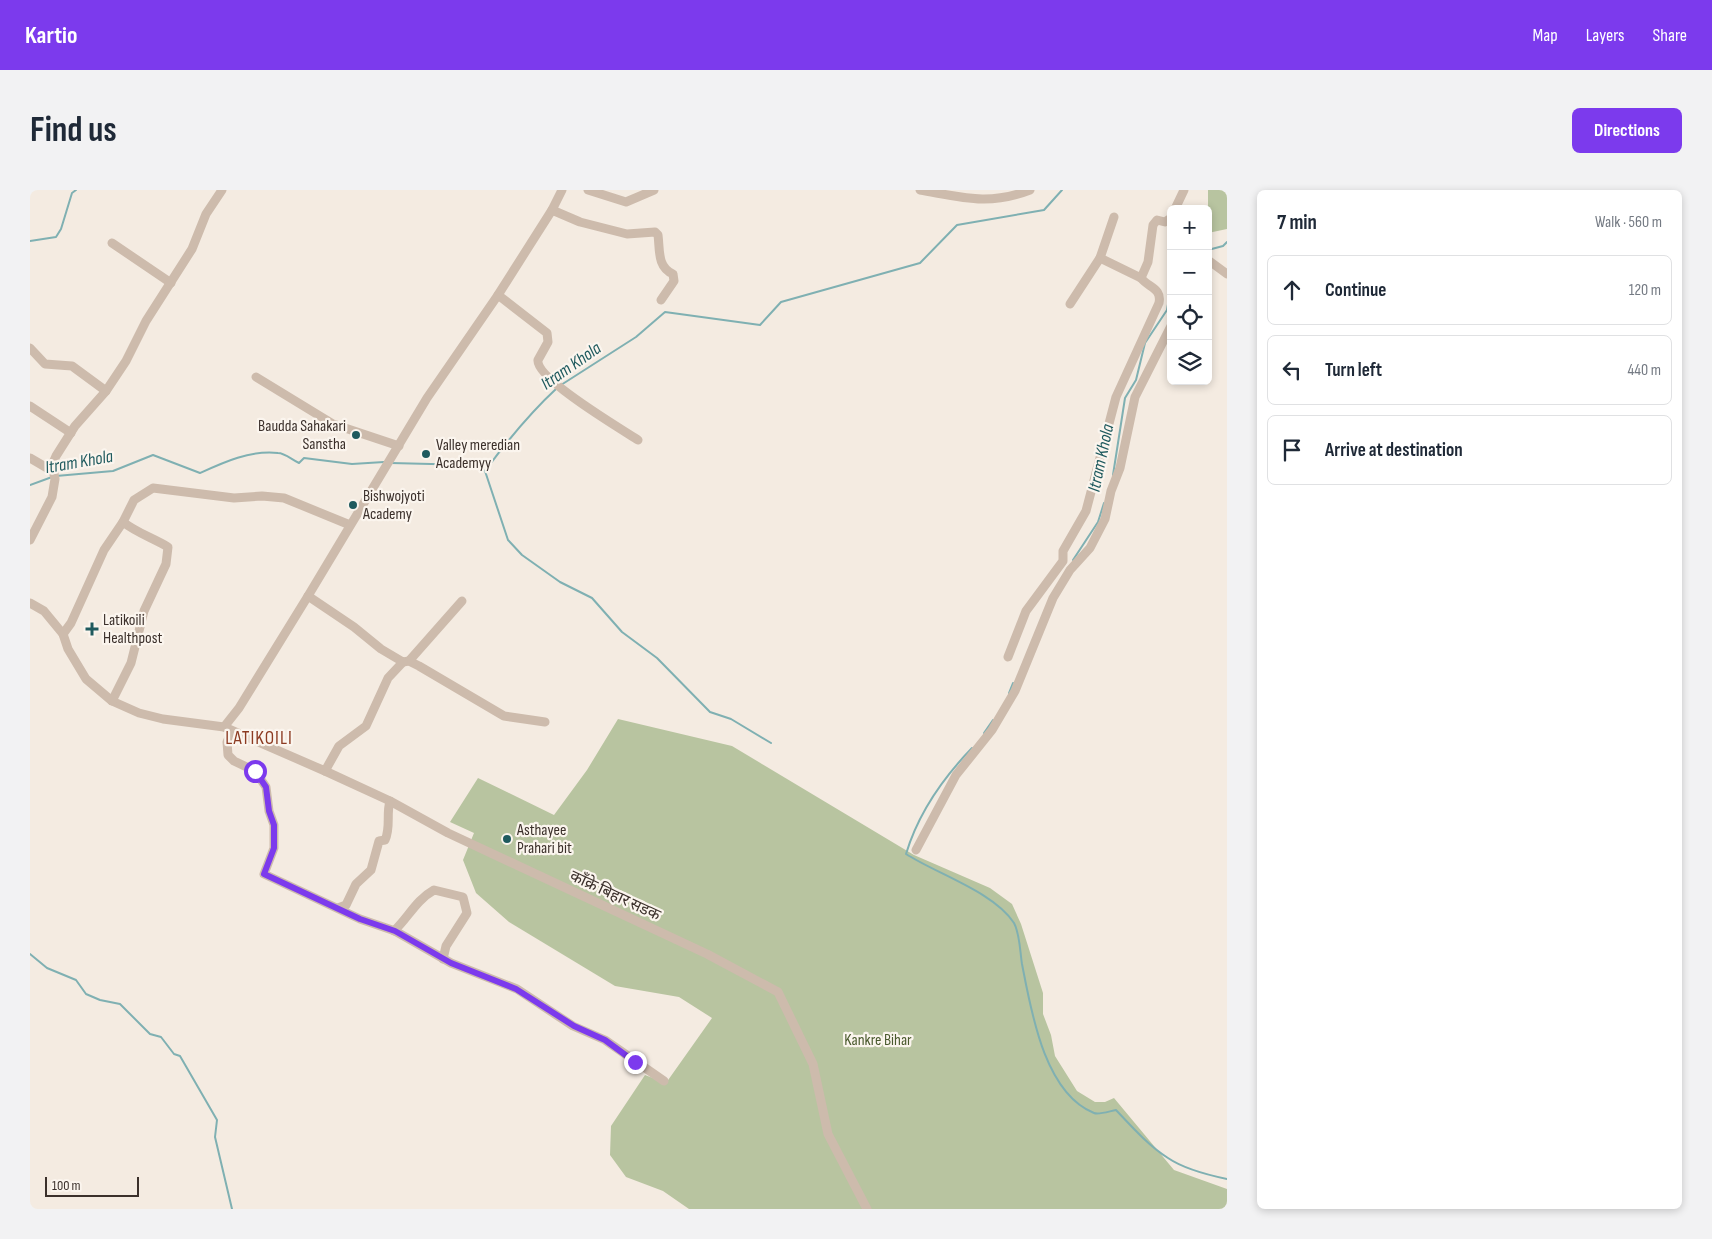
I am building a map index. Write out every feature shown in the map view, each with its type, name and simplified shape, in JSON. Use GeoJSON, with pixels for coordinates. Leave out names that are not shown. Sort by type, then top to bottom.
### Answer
{"type":"FeatureCollection","features":[{"type":"Feature","properties":{"kind":"street"},"geometry":{"type":"LineString","coordinates":[[30,540],[52,496],[55,475],[53,461],[71,433],[106,391],[126,361],[146,321],[192,249],[206,214],[222,190]]}},
{"type":"Feature","properties":{"kind":"street"},"geometry":{"type":"LineString","coordinates":[[562,190],[552,210],[498,295],[427,398],[393,458],[238,708],[228,729],[228,755],[234,761],[255,771],[266,787],[269,811],[274,825],[274,848],[264,874],[394,931],[443,959],[516,989],[574,1026],[605,1040],[664,1081]]}},
{"type":"Feature","properties":{"kind":"street"},"geometry":{"type":"LineString","coordinates":[[588,190],[626,202],[654,190]]}},
{"type":"Feature","properties":{"kind":"street"},"geometry":{"type":"LineString","coordinates":[[920,190],[986,200],[1010,198],[1030,190]]}},
{"type":"Feature","properties":{"kind":"street"},"geometry":{"type":"LineString","coordinates":[[1177,205],[1184,190]]}},
{"type":"Feature","properties":{"kind":"street"},"geometry":{"type":"LineString","coordinates":[[552,210],[580,222],[627,234],[655,232],[658,234],[661,262],[666,271],[673,274],[674,281],[661,300]]}},
{"type":"Feature","properties":{"kind":"street"},"geometry":{"type":"LineString","coordinates":[[1070,304],[1100,258],[1114,217]]}},
{"type":"Feature","properties":{"kind":"street"},"geometry":{"type":"LineString","coordinates":[[1141,278],[1150,256],[1154,222],[1167,221]]}},
{"type":"Feature","properties":{"kind":"street"},"geometry":{"type":"LineString","coordinates":[[112,243],[171,283]]}},
{"type":"Feature","properties":{"kind":"street"},"geometry":{"type":"LineString","coordinates":[[1008,656],[1026,612],[1063,561],[1063,551],[1083,519],[1116,396],[1159,303],[1160,296],[1158,292],[1141,278],[1100,258]]}},
{"type":"Feature","properties":{"kind":"street"},"geometry":{"type":"LineString","coordinates":[[1212,263],[1227,274]]}},
{"type":"Feature","properties":{"kind":"street"},"geometry":{"type":"LineString","coordinates":[[498,295],[547,333],[548,342],[537,364],[559,387],[638,440]]}},
{"type":"Feature","properties":{"kind":"street"},"geometry":{"type":"LineString","coordinates":[[916,850],[956,775],[992,730],[1015,691],[1053,598],[1070,570],[1090,548],[1105,520],[1107,505],[1120,468],[1135,398],[1167,334]]}},
{"type":"Feature","properties":{"kind":"street"},"geometry":{"type":"LineString","coordinates":[[30,348],[45,364],[72,366],[106,391]]}},
{"type":"Feature","properties":{"kind":"street"},"geometry":{"type":"LineString","coordinates":[[256,377],[333,424],[399,446]]}},
{"type":"Feature","properties":{"kind":"street"},"geometry":{"type":"LineString","coordinates":[[30,406],[71,433]]}},
{"type":"Feature","properties":{"kind":"street"},"geometry":{"type":"LineString","coordinates":[[30,458],[55,475]]}},
{"type":"Feature","properties":{"kind":"street"},"geometry":{"type":"LineString","coordinates":[[63,634],[71,623],[104,550],[123,522],[134,500],[153,488],[234,498],[262,496],[284,498],[350,525]]}},
{"type":"Feature","properties":{"kind":"street"},"geometry":{"type":"LineString","coordinates":[[112,701],[132,663],[144,611],[166,564],[168,547],[152,537],[136,532],[123,522]]}},
{"type":"Feature","properties":{"kind":"street"},"geometry":{"type":"LineString","coordinates":[[308,596],[354,627],[381,650],[504,716],[545,722]]}},
{"type":"Feature","properties":{"kind":"street"},"geometry":{"type":"LineString","coordinates":[[325,771],[339,746],[366,726],[388,678],[406,662],[462,601]]}},
{"type":"Feature","properties":{"kind":"street","name":"काँक्रे बिहार सडक"},"geometry":{"type":"LineString","coordinates":[[30,603],[44,611],[63,634],[86,679],[112,701],[139,713],[163,719],[228,729],[325,771],[390,801],[448,833],[707,954],[778,992],[813,1064],[828,1134],[867,1209]]}},
{"type":"Feature","properties":{"kind":"street"},"geometry":{"type":"LineString","coordinates":[[338,908],[346,905],[356,884],[371,870],[379,841],[384,840],[387,835],[387,811],[390,801]]}},
{"type":"Feature","properties":{"kind":"street"},"geometry":{"type":"LineString","coordinates":[[394,931],[405,921],[416,904],[434,890],[437,889],[463,897],[467,913],[446,946],[443,959]]}},
{"type":"Feature","properties":{"kind":"green space"},"geometry":{"type":"Polygon","coordinates":[[[1208,190],[1227,190],[1227,229],[1212,232],[1212,205],[1208,205],[1208,190]]]}},
{"type":"Feature","properties":{"kind":"green space","name":"Kankre Bihar"},"geometry":{"type":"Polygon","coordinates":[[[618,719],[732,746],[914,855],[990,888],[1012,904],[1021,924],[1043,993],[1043,1014],[1051,1035],[1055,1056],[1077,1091],[1095,1102],[1105,1102],[1114,1098],[1174,1170],[1227,1189],[1227,1209],[689,1209],[663,1191],[626,1177],[610,1155],[611,1126],[645,1075],[666,1083],[712,1018],[679,997],[615,986],[509,922],[476,893],[463,860],[474,833],[450,822],[478,778],[554,815],[587,770],[618,719]]]}},
{"type":"Feature","properties":{"kind":"waterway"},"geometry":{"type":"LineString","coordinates":[[30,241],[56,237],[61,229],[72,193],[76,190]]}},
{"type":"Feature","properties":{"kind":"waterway","name":"Itram Khola"},"geometry":{"type":"LineString","coordinates":[[561,385],[636,337],[665,312],[760,325],[781,302],[920,263],[957,225],[1044,210],[1062,190]]}},
{"type":"Feature","properties":{"kind":"waterway","name":"Itram Khola"},"geometry":{"type":"LineString","coordinates":[[1212,249],[1223,246],[1227,242]]}},
{"type":"Feature","properties":{"kind":"waterway","name":"Itram Khola"},"geometry":{"type":"LineString","coordinates":[[1113,475],[1125,398],[1136,380],[1145,343],[1167,310],[1170,295]]}},
{"type":"Feature","properties":{"kind":"waterway","name":"Itram Khola"},"geometry":{"type":"LineString","coordinates":[[391,463],[471,465],[485,471],[537,407],[557,388]]}},
{"type":"Feature","properties":{"kind":"waterway","name":"Itram Khola"},"geometry":{"type":"LineString","coordinates":[[56,476],[113,471],[153,455],[200,473],[218,465],[257,453],[283,454],[299,463],[304,458],[352,464],[384,462]]}},
{"type":"Feature","properties":{"kind":"waterway"},"geometry":{"type":"LineString","coordinates":[[485,471],[508,540],[522,555],[560,582],[592,598],[622,632],[657,658],[710,712],[731,719],[771,743]]}},
{"type":"Feature","properties":{"kind":"waterway","name":"Itram Khola"},"geometry":{"type":"LineString","coordinates":[[30,485],[52,477]]}},
{"type":"Feature","properties":{"kind":"waterway","name":"Itram Khola"},"geometry":{"type":"LineString","coordinates":[[1073,560],[1098,522],[1104,503]]}},
{"type":"Feature","properties":{"kind":"waterway"},"geometry":{"type":"LineString","coordinates":[[1009,693],[1013,683]]}},
{"type":"Feature","properties":{"kind":"waterway"},"geometry":{"type":"LineString","coordinates":[[984,733],[993,720]]}},
{"type":"Feature","properties":{"kind":"waterway"},"geometry":{"type":"LineString","coordinates":[[972,748],[933,797],[917,825],[906,854],[979,893],[1005,912],[1014,923],[1019,938],[1030,1004],[1043,1048],[1063,1088],[1077,1103],[1094,1113],[1116,1110],[1147,1142],[1174,1162],[1227,1179]]}},
{"type":"Feature","properties":{"kind":"waterway"},"geometry":{"type":"LineString","coordinates":[[30,954],[47,968],[76,980],[86,994],[100,1000],[120,1004],[150,1034],[161,1037],[174,1054],[180,1056],[217,1120],[215,1137],[232,1209]]}},
{"type":"Feature","properties":{"kind":"place","name":"Baudda Sahakari Sanstha"},"geometry":{"type":"Point","coordinates":[356,435]}},
{"type":"Feature","properties":{"kind":"place","name":"Valley meredian Academyy"},"geometry":{"type":"Point","coordinates":[426,454]}},
{"type":"Feature","properties":{"kind":"place","name":"Bishwojyoti Academy"},"geometry":{"type":"Point","coordinates":[353,505]}},
{"type":"Feature","properties":{"kind":"place","name":"Latikoili Healthpost"},"geometry":{"type":"Point","coordinates":[92,629]}},
{"type":"Feature","properties":{"kind":"place","name":"Asthayee Prahari bit"},"geometry":{"type":"Point","coordinates":[507,839]}},
{"type":"Feature","properties":{"kind":"district","name":"LATIKOILI"},"geometry":{"type":"Point","coordinates":[259,738]}},
{"type":"Feature","properties":{"kind":"route"},"geometry":{"type":"LineString","coordinates":[[255,771],[266,787],[269,811],[274,825],[274,848],[264,874],[360,919],[395,931],[451,963],[516,989],[574,1026],[605,1040],[635,1062]]}}]}
